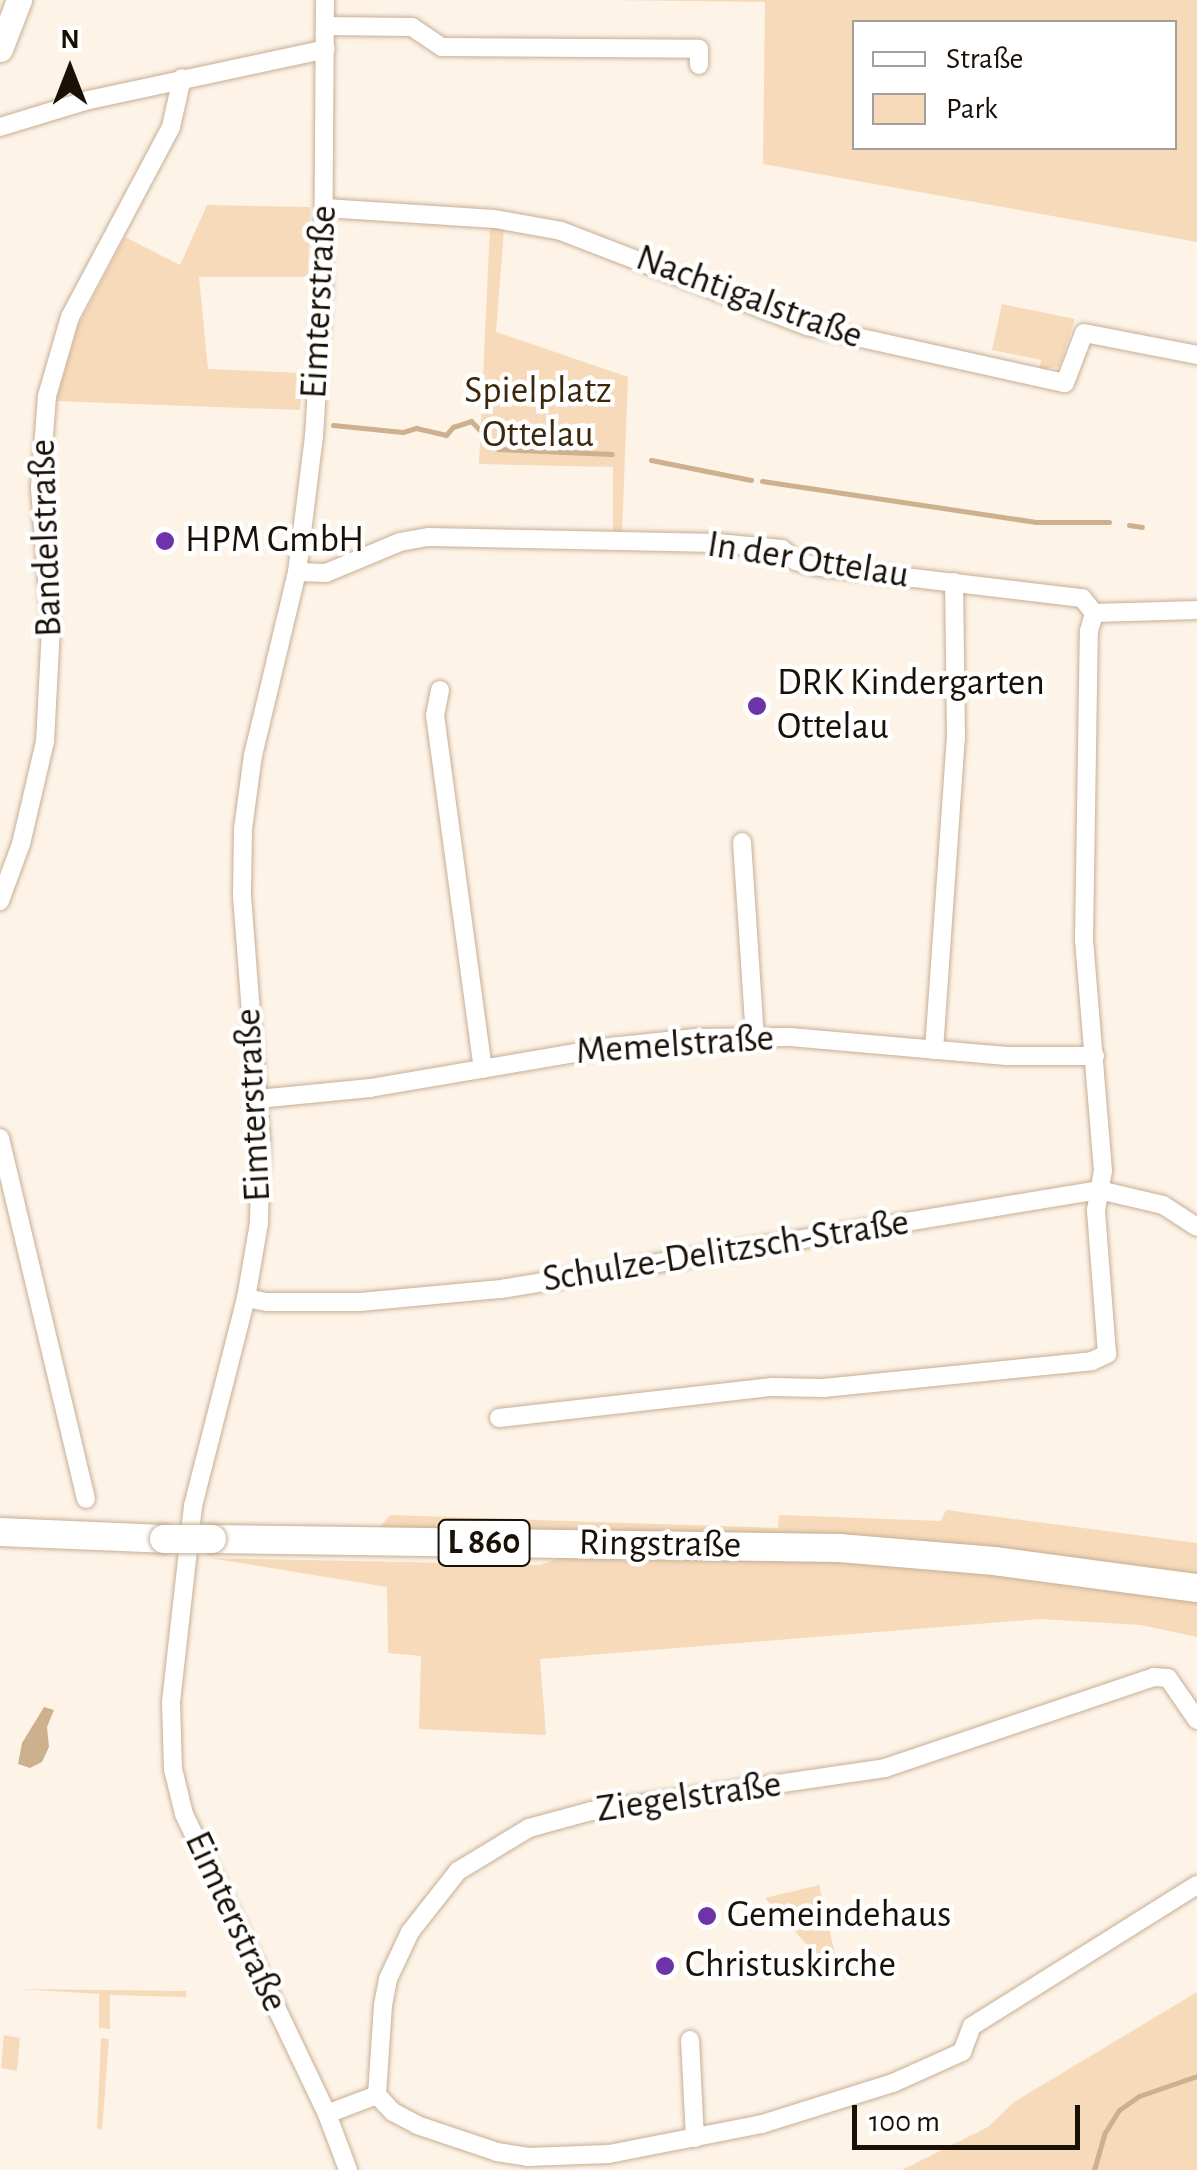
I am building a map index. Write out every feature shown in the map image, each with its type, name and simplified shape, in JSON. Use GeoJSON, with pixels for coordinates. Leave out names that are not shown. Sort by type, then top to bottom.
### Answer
{"type":"FeatureCollection","features":[{"type":"Feature","properties":{"kind":"main road"},"geometry":{"type":"LineString","coordinates":[[0,49],[18,0]]}},
{"type":"Feature","properties":{"kind":"main road","name":"Ringstraße"},"geometry":{"type":"LineString","coordinates":[[0,1532],[164,1540],[839,1548],[994,1562],[1197,1588]]}},
{"type":"Feature","properties":{"kind":"street","name":"Eimterstraße"},"geometry":{"type":"LineString","coordinates":[[325,0],[325,208],[316,402],[297,572],[253,755],[243,829],[242,896],[258,1099],[261,1196],[246,1298],[204,1454],[190,1523],[172,1660],[173,1769],[184,1814],[327,2114],[348,2170]]}},
{"type":"Feature","properties":{"kind":"street"},"geometry":{"type":"LineString","coordinates":[[325,26],[412,26],[442,47],[699,49],[699,65]]}},
{"type":"Feature","properties":{"kind":"street"},"geometry":{"type":"LineString","coordinates":[[0,127],[182,78],[326,49]]}},
{"type":"Feature","properties":{"kind":"street","name":"Bandelstraße"},"geometry":{"type":"LineString","coordinates":[[0,900],[34,798],[46,727],[50,628],[40,487],[47,396],[70,317],[171,127],[182,78]]}},
{"type":"Feature","properties":{"kind":"street","name":"Nachtigalstraße"},"geometry":{"type":"LineString","coordinates":[[325,208],[495,218],[561,231],[807,326],[1064,383],[1084,333],[1197,355]]}},
{"type":"Feature","properties":{"kind":"street","name":"In der Ottelau"},"geometry":{"type":"LineString","coordinates":[[297,572],[326,573],[400,542],[430,537],[735,544],[782,549],[796,560],[814,566],[1082,598],[1094,613],[1197,610]]}},
{"type":"Feature","properties":{"kind":"street"},"geometry":{"type":"LineString","coordinates":[[934,1050],[956,739],[958,632],[954,582]]}},
{"type":"Feature","properties":{"kind":"street"},"geometry":{"type":"LineString","coordinates":[[499,1418],[1102,1358],[1108,1344],[1096,1210],[1103,1171],[1083,887],[1089,631],[1094,613]]}},
{"type":"Feature","properties":{"kind":"street"},"geometry":{"type":"LineString","coordinates":[[440,690],[435,715],[483,1069]]}},
{"type":"Feature","properties":{"kind":"street"},"geometry":{"type":"LineString","coordinates":[[742,842],[756,1036]]}},
{"type":"Feature","properties":{"kind":"street","name":"Memelstraße"},"geometry":{"type":"LineString","coordinates":[[258,1099],[370,1088],[630,1044],[756,1036],[934,1050],[1095,1056]]}},
{"type":"Feature","properties":{"kind":"street"},"geometry":{"type":"LineString","coordinates":[[0,1138],[86,1499]]}},
{"type":"Feature","properties":{"kind":"street","name":"Schulze-Delitzsch-Straße"},"geometry":{"type":"LineString","coordinates":[[246,1298],[267,1302],[360,1302],[500,1289],[1099,1190],[1163,1205],[1197,1227]]}},
{"type":"Feature","properties":{"kind":"street","name":"Ziegelstraße"},"geometry":{"type":"LineString","coordinates":[[378,2095],[383,2005],[388,1980],[410,1932],[458,1871],[529,1828],[591,1811],[885,1768],[1154,1676],[1168,1678],[1197,1720]]}},
{"type":"Feature","properties":{"kind":"street"},"geometry":{"type":"LineString","coordinates":[[327,2114],[378,2095],[393,2112],[418,2125],[497,2152],[528,2157],[609,2154],[695,2138],[840,2101],[962,2052],[972,2026],[1197,1885]]}},
{"type":"Feature","properties":{"kind":"street"},"geometry":{"type":"LineString","coordinates":[[690,2040],[695,2138]]}},
{"type":"Feature","properties":{"kind":"green space"},"geometry":{"type":"Polygon","coordinates":[[[611,0],[1197,0],[1197,242],[763,164],[765,2],[611,0]]]}},
{"type":"Feature","properties":{"kind":"green space"},"geometry":{"type":"Polygon","coordinates":[[[207,205],[310,207],[308,277],[199,277],[208,369],[303,373],[300,410],[56,401],[78,326],[125,237],[180,265],[207,205]]]}},
{"type":"Feature","properties":{"kind":"green space","name":"Spielplatz Ottelau"},"geometry":{"type":"Polygon","coordinates":[[[490,227],[504,229],[496,332],[628,377],[622,532],[613,531],[613,467],[479,464],[490,227]]]}},
{"type":"Feature","properties":{"kind":"green space"},"geometry":{"type":"Polygon","coordinates":[[[1002,304],[1075,319],[1059,367],[1040,369],[1041,360],[992,350],[1002,304]]]}},
{"type":"Feature","properties":{"kind":"green space"},"geometry":{"type":"Polygon","coordinates":[[[946,1510],[1197,1543],[1197,1577],[378,1529],[390,1515],[778,1528],[779,1515],[941,1521],[946,1510]]]}},
{"type":"Feature","properties":{"kind":"green space"},"geometry":{"type":"Polygon","coordinates":[[[566,1556],[800,1559],[950,1566],[1197,1600],[1197,1637],[1141,1625],[1040,1619],[540,1659],[546,1735],[419,1729],[421,1656],[388,1653],[387,1587],[210,1558],[540,1565],[566,1556]]]}},
{"type":"Feature","properties":{"kind":"green space"},"geometry":{"type":"Polygon","coordinates":[[[819,1885],[839,1969],[830,1971],[765,1898],[819,1885]]]}},
{"type":"Feature","properties":{"kind":"green space"},"geometry":{"type":"Polygon","coordinates":[[[20,1989],[186,1991],[186,1997],[110,1995],[110,2029],[99,2028],[99,1994],[20,1989]]]}},
{"type":"Feature","properties":{"kind":"green space"},"geometry":{"type":"Polygon","coordinates":[[[1197,1992],[1197,2170],[902,2170],[988,2127],[1014,2102],[1197,1992]]]}},
{"type":"Feature","properties":{"kind":"green space"},"geometry":{"type":"Polygon","coordinates":[[[4,2035],[20,2038],[17,2071],[1,2068],[4,2035]]]}},
{"type":"Feature","properties":{"kind":"green space"},"geometry":{"type":"Polygon","coordinates":[[[101,2038],[109,2039],[102,2130],[97,2128],[101,2038]]]}},
{"type":"Feature","properties":{"kind":"shaded area"},"geometry":{"type":"Polygon","coordinates":[[[44,1707],[54,1710],[47,1727],[49,1747],[42,1762],[30,1768],[18,1764],[22,1743],[44,1707]]]}},
{"type":"Feature","properties":{"kind":"waterway"},"geometry":{"type":"LineString","coordinates":[[333,425],[403,432],[416,428],[446,435],[453,427],[471,421],[498,449],[612,454]]}},
{"type":"Feature","properties":{"kind":"waterway"},"geometry":{"type":"LineString","coordinates":[[651,460],[751,480]]}},
{"type":"Feature","properties":{"kind":"waterway"},"geometry":{"type":"LineString","coordinates":[[762,481],[1036,522],[1109,522]]}},
{"type":"Feature","properties":{"kind":"waterway"},"geometry":{"type":"LineString","coordinates":[[1129,525],[1142,527]]}},
{"type":"Feature","properties":{"kind":"waterway"},"geometry":{"type":"LineString","coordinates":[[1094,2170],[1104,2134],[1119,2110],[1139,2096],[1197,2076]]}},
{"type":"Feature","properties":{"kind":"place","name":"HPM GmbH"},"geometry":{"type":"Point","coordinates":[165,541]}},
{"type":"Feature","properties":{"kind":"place","name":"DRK Kindergarten Ottelau"},"geometry":{"type":"Point","coordinates":[757,706]}},
{"type":"Feature","properties":{"kind":"place","name":"Gemeindehaus"},"geometry":{"type":"Point","coordinates":[707,1916]}},
{"type":"Feature","properties":{"kind":"place","name":"Christuskirche"},"geometry":{"type":"Point","coordinates":[665,1966]}}]}
